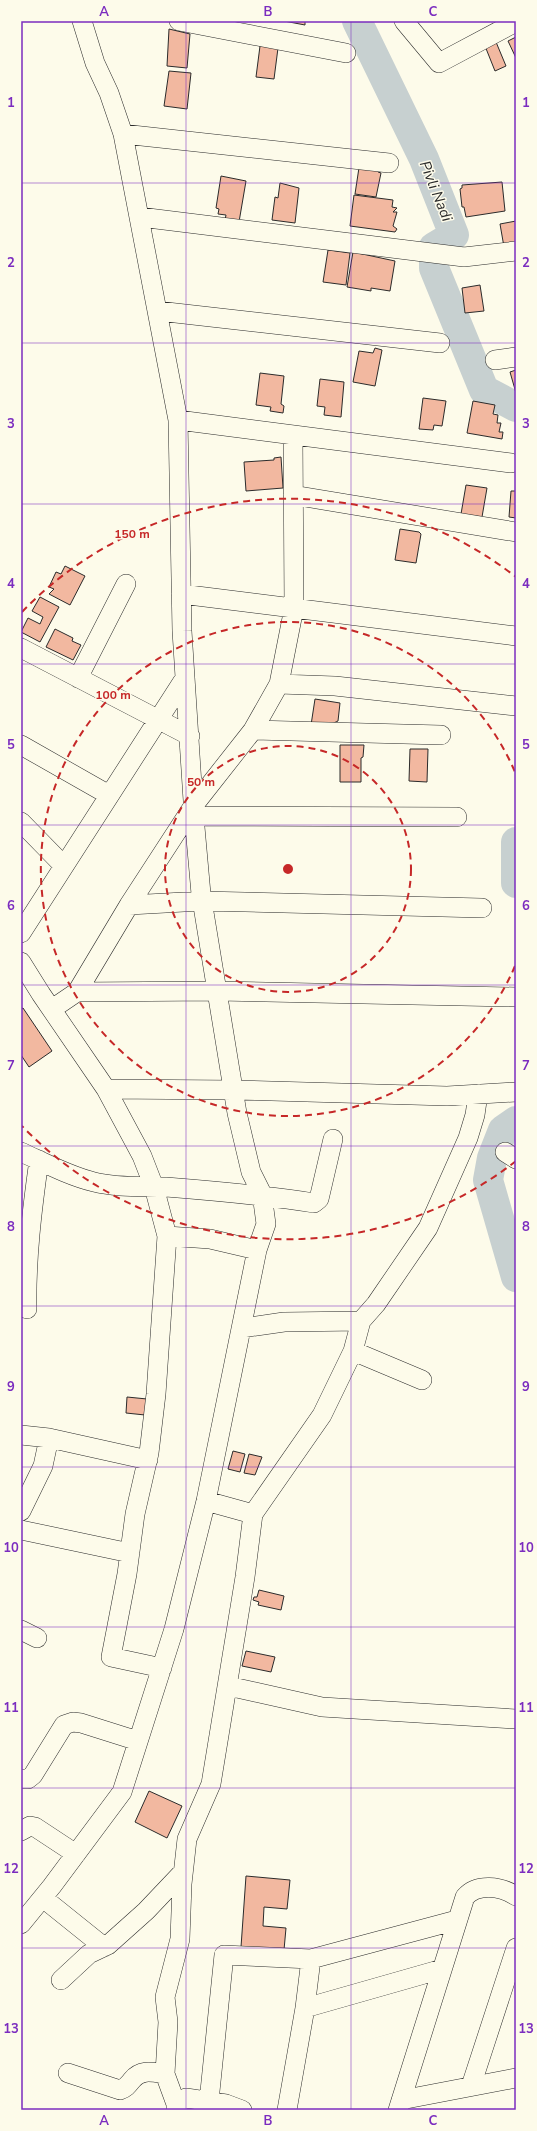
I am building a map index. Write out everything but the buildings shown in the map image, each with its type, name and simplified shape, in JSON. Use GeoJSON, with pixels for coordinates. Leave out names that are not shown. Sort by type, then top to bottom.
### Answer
{"type":"FeatureCollection","features":[{"type":"Feature","properties":{"kind":"street"},"geometry":{"type":"LineString","coordinates":[[21,1924],[43,1898],[122,1792],[174,1629],[206,1501],[257,1250],[266,1224],[262,1194],[251,1172],[237,1113],[202,901],[185,678],[181,594],[178,420],[123,134],[109,92],[95,64],[82,21]]}},
{"type":"Feature","properties":{"kind":"street"},"geometry":{"type":"LineString","coordinates":[[179,21],[346,53]]}},
{"type":"Feature","properties":{"kind":"street"},"geometry":{"type":"LineString","coordinates":[[404,21],[439,63],[516,22]]}},
{"type":"Feature","properties":{"kind":"street"},"geometry":{"type":"LineString","coordinates":[[123,134],[389,163]]}},
{"type":"Feature","properties":{"kind":"street"},"geometry":{"type":"LineString","coordinates":[[140,217],[464,257],[516,251]]}},
{"type":"Feature","properties":{"kind":"street"},"geometry":{"type":"LineString","coordinates":[[158,310],[440,343]]}},
{"type":"Feature","properties":{"kind":"street"},"geometry":{"type":"LineString","coordinates":[[495,360],[516,356]]}},
{"type":"Feature","properties":{"kind":"street"},"geometry":{"type":"LineString","coordinates":[[178,420],[511,463]]}},
{"type":"Feature","properties":{"kind":"street"},"geometry":{"type":"LineString","coordinates":[[52,1010],[77,992],[130,905],[194,810],[253,730],[279,684],[294,608],[293,435]]}},
{"type":"Feature","properties":{"kind":"street"},"geometry":{"type":"LineString","coordinates":[[293,495],[516,532]]}},
{"type":"Feature","properties":{"kind":"street"},"geometry":{"type":"LineString","coordinates":[[78,678],[126,584]]}},
{"type":"Feature","properties":{"kind":"street"},"geometry":{"type":"LineString","coordinates":[[181,594],[516,636]]}},
{"type":"Feature","properties":{"kind":"street"},"geometry":{"type":"LineString","coordinates":[[21,648],[158,721],[190,736]]}},
{"type":"Feature","properties":{"kind":"street"},"geometry":{"type":"LineString","coordinates":[[21,933],[63,865],[185,678]]}},
{"type":"Feature","properties":{"kind":"street"},"geometry":{"type":"LineString","coordinates":[[279,684],[335,686],[516,706]]}},
{"type":"Feature","properties":{"kind":"street"},"geometry":{"type":"LineString","coordinates":[[253,730],[440,735]]}},
{"type":"Feature","properties":{"kind":"street"},"geometry":{"type":"LineString","coordinates":[[21,745],[109,795]]}},
{"type":"Feature","properties":{"kind":"street"},"geometry":{"type":"LineString","coordinates":[[194,810],[457,816]]}},
{"type":"Feature","properties":{"kind":"street"},"geometry":{"type":"LineString","coordinates":[[21,822],[63,865]]}},
{"type":"Feature","properties":{"kind":"street"},"geometry":{"type":"LineString","coordinates":[[130,905],[202,901],[482,908]]}},
{"type":"Feature","properties":{"kind":"street"},"geometry":{"type":"LineString","coordinates":[[21,962],[106,1088],[142,1156],[154,1187],[167,1236],[156,1394],[148,1460],[135,1514],[130,1553],[110,1657],[162,1668]]}},
{"type":"Feature","properties":{"kind":"street"},"geometry":{"type":"LineString","coordinates":[[77,992],[218,991],[516,996]]}},
{"type":"Feature","properties":{"kind":"street"},"geometry":{"type":"LineString","coordinates":[[106,1088],[447,1096],[516,1092]]}},
{"type":"Feature","properties":{"kind":"street"},"geometry":{"type":"LineString","coordinates":[[242,2110],[186,2098],[176,2107],[165,2074],[168,2022],[165,1997],[180,1938],[183,1872],[187,1839],[211,1784],[228,1686],[253,1514],[322,1415],[353,1351],[361,1321],[376,1304],[428,1228],[468,1138],[476,1115],[478,1094]]}},
{"type":"Feature","properties":{"kind":"street"},"geometry":{"type":"LineString","coordinates":[[21,1152],[94,1182],[125,1187],[154,1187],[262,1194],[316,1202],[319,1199],[333,1139]]}},
{"type":"Feature","properties":{"kind":"street"},"geometry":{"type":"LineString","coordinates":[[27,1309],[26,1277],[30,1228],[39,1160]]}},
{"type":"Feature","properties":{"kind":"street"},"geometry":{"type":"LineString","coordinates":[[167,1236],[210,1239],[257,1250]]}},
{"type":"Feature","properties":{"kind":"street"},"geometry":{"type":"LineString","coordinates":[[242,1328],[284,1322],[361,1321]]}},
{"type":"Feature","properties":{"kind":"street"},"geometry":{"type":"LineString","coordinates":[[353,1351],[422,1380]]}},
{"type":"Feature","properties":{"kind":"street"},"geometry":{"type":"LineString","coordinates":[[21,1435],[49,1438],[148,1460]]}},
{"type":"Feature","properties":{"kind":"street"},"geometry":{"type":"LineString","coordinates":[[21,1511],[42,1466],[49,1438]]}},
{"type":"Feature","properties":{"kind":"street"},"geometry":{"type":"LineString","coordinates":[[206,1501],[253,1514]]}},
{"type":"Feature","properties":{"kind":"street"},"geometry":{"type":"LineString","coordinates":[[21,1530],[130,1553]]}},
{"type":"Feature","properties":{"kind":"street"},"geometry":{"type":"LineString","coordinates":[[228,1686],[322,1707],[516,1719]]}},
{"type":"Feature","properties":{"kind":"street"},"geometry":{"type":"LineString","coordinates":[[21,1779],[28,1779],[33,1775],[64,1726],[73,1722],[138,1741]]}},
{"type":"Feature","properties":{"kind":"street"},"geometry":{"type":"LineString","coordinates":[[21,1831],[30,1826],[35,1827],[76,1854]]}},
{"type":"Feature","properties":{"kind":"street"},"geometry":{"type":"LineString","coordinates":[[60,1980],[89,1954],[104,1947],[146,1911],[183,1872]]}},
{"type":"Feature","properties":{"kind":"street"},"geometry":{"type":"LineString","coordinates":[[399,2105],[465,1897],[477,1888],[502,1890],[516,1896]]}},
{"type":"Feature","properties":{"kind":"street"},"geometry":{"type":"LineString","coordinates":[[43,1898],[104,1947]]}},
{"type":"Feature","properties":{"kind":"street"},"geometry":{"type":"LineString","coordinates":[[209,2102],[224,1955],[311,1959],[457,1920]]}},
{"type":"Feature","properties":{"kind":"street"},"geometry":{"type":"LineString","coordinates":[[471,2086],[515,1954]]}},
{"type":"Feature","properties":{"kind":"street"},"geometry":{"type":"LineString","coordinates":[[287,2110],[305,2008],[311,1959]]}},
{"type":"Feature","properties":{"kind":"street"},"geometry":{"type":"LineString","coordinates":[[305,2008],[442,1969]]}},
{"type":"Feature","properties":{"kind":"street"},"geometry":{"type":"LineString","coordinates":[[68,2073],[120,2090],[125,2088],[136,2075],[141,2072],[165,2074]]}},
{"type":"Feature","properties":{"kind":"street"},"geometry":{"type":"LineString","coordinates":[[399,2105],[471,2086],[516,2078]]}},
{"type":"Feature","properties":{"kind":"waterway","name":"Pivli Nadi"},"geometry":{"type":"LineString","coordinates":[[357,21],[424,159],[454,235],[434,247],[434,268],[484,390],[516,407]]}},
{"type":"Feature","properties":{"kind":"waterway","name":"Pivli Nadi"},"geometry":{"type":"LineString","coordinates":[[516,842],[516,883]]}},
{"type":"Feature","properties":{"kind":"waterway","name":"Pivli Nadi"},"geometry":{"type":"LineString","coordinates":[[516,1121],[503,1130],[492,1158],[488,1180],[516,1277]]}}]}
